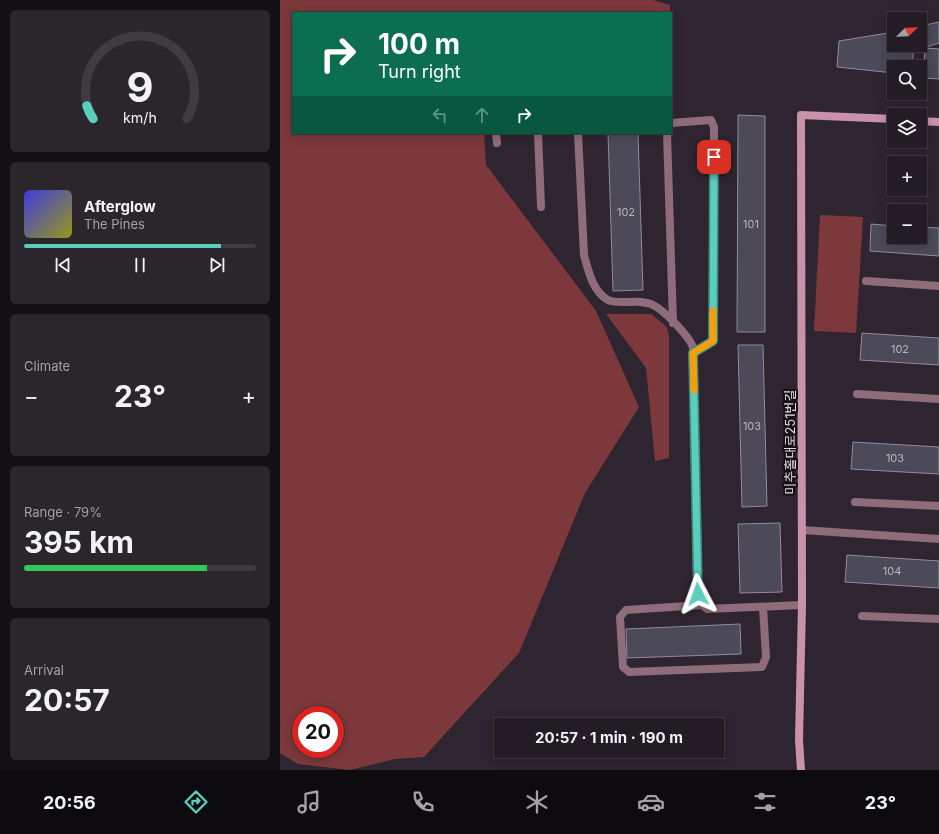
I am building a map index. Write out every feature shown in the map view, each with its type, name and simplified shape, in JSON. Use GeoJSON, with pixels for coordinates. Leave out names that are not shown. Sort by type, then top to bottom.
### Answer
{"type":"FeatureCollection","features":[{"type":"Feature","properties":{"kind":"street","name":"미추홀대로251번길"},"geometry":{"type":"LineString","coordinates":[[800,770],[799,740],[802,605],[801,115],[887,119]]}},
{"type":"Feature","properties":{"kind":"street"},"geometry":{"type":"LineString","coordinates":[[927,121],[939,122]]}},
{"type":"Feature","properties":{"kind":"lane"},"geometry":{"type":"LineString","coordinates":[[672,123],[711,120],[714,127],[713,341],[693,353]]}},
{"type":"Feature","properties":{"kind":"lane"},"geometry":{"type":"LineString","coordinates":[[496,134],[497,143]]}},
{"type":"Feature","properties":{"kind":"lane"},"geometry":{"type":"LineString","coordinates":[[538,134],[541,206]]}},
{"type":"Feature","properties":{"kind":"lane"},"geometry":{"type":"LineString","coordinates":[[578,134],[584,255],[589,273],[599,293],[609,301],[640,302],[651,304],[660,309],[690,339],[693,347],[697,586],[699,602],[706,609],[802,605]]}},
{"type":"Feature","properties":{"kind":"lane"},"geometry":{"type":"LineString","coordinates":[[667,134],[674,323]]}},
{"type":"Feature","properties":{"kind":"lane"},"geometry":{"type":"LineString","coordinates":[[866,281],[939,286]]}},
{"type":"Feature","properties":{"kind":"lane"},"geometry":{"type":"LineString","coordinates":[[857,394],[939,399]]}},
{"type":"Feature","properties":{"kind":"lane"},"geometry":{"type":"LineString","coordinates":[[855,502],[939,506]]}},
{"type":"Feature","properties":{"kind":"lane"},"geometry":{"type":"LineString","coordinates":[[802,530],[939,539]]}},
{"type":"Feature","properties":{"kind":"lane"},"geometry":{"type":"LineString","coordinates":[[702,605],[626,610],[620,617],[623,667],[629,672],[762,667],[766,658],[763,607]]}},
{"type":"Feature","properties":{"kind":"lane"},"geometry":{"type":"LineString","coordinates":[[862,616],[939,618]]}},
{"type":"Feature","properties":{"kind":"shaded area"},"geometry":{"type":"Polygon","coordinates":[[[280,0],[653,0],[670,5],[670,12],[292,12],[292,134],[484,134],[486,165],[596,311],[639,407],[585,493],[519,653],[424,757],[395,759],[350,770],[298,764],[280,753],[280,0]]]}},
{"type":"Feature","properties":{"kind":"shaded area"},"geometry":{"type":"Polygon","coordinates":[[[820,215],[863,217],[856,333],[814,331],[820,215]]]}},
{"type":"Feature","properties":{"kind":"shaded area"},"geometry":{"type":"Polygon","coordinates":[[[606,314],[651,314],[667,327],[669,337],[669,458],[655,461],[646,368],[606,314]]]}},
{"type":"Feature","properties":{"kind":"building"},"geometry":{"type":"Polygon","coordinates":[[[939,22],[939,43],[927,47],[927,25],[939,22]]]}},
{"type":"Feature","properties":{"kind":"building"},"geometry":{"type":"Polygon","coordinates":[[[887,33],[887,52],[913,52],[913,60],[887,60],[887,72],[837,67],[839,41],[887,33]]]}},
{"type":"Feature","properties":{"kind":"building"},"geometry":{"type":"Polygon","coordinates":[[[927,48],[939,49],[939,79],[927,78],[927,60],[924,60],[925,52],[927,52],[927,48]]]}},
{"type":"Feature","properties":{"kind":"building"},"geometry":{"type":"Polygon","coordinates":[[[738,115],[765,116],[765,332],[737,332],[738,115]]]}},
{"type":"Feature","properties":{"kind":"building"},"geometry":{"type":"Polygon","coordinates":[[[608,134],[638,134],[643,290],[613,291],[608,134]]]}},
{"type":"Feature","properties":{"kind":"building"},"geometry":{"type":"Polygon","coordinates":[[[871,224],[887,225],[887,244],[927,244],[927,227],[939,228],[939,256],[870,251],[871,224]]]}},
{"type":"Feature","properties":{"kind":"building"},"geometry":{"type":"Polygon","coordinates":[[[862,333],[939,338],[939,365],[860,360],[862,333]]]}},
{"type":"Feature","properties":{"kind":"building"},"geometry":{"type":"Polygon","coordinates":[[[738,345],[763,345],[767,506],[742,507],[738,345]]]}},
{"type":"Feature","properties":{"kind":"building"},"geometry":{"type":"Polygon","coordinates":[[[853,442],[939,447],[939,474],[851,469],[853,442]]]}},
{"type":"Feature","properties":{"kind":"building"},"geometry":{"type":"Polygon","coordinates":[[[780,523],[782,592],[740,593],[738,524],[780,523]]]}},
{"type":"Feature","properties":{"kind":"building"},"geometry":{"type":"Polygon","coordinates":[[[847,555],[939,561],[939,588],[845,582],[847,555]]]}},
{"type":"Feature","properties":{"kind":"building"},"geometry":{"type":"Polygon","coordinates":[[[740,624],[741,654],[627,658],[626,629],[740,624]]]}},
{"type":"Feature","properties":{"kind":"slow traffic"},"geometry":{"type":"LineString","coordinates":[[694,390],[693,353],[713,341],[713,311]]}},
{"type":"Feature","properties":{"kind":"route"},"geometry":{"type":"LineString","coordinates":[[698,594],[693,353],[713,341],[714,157]]}}]}
